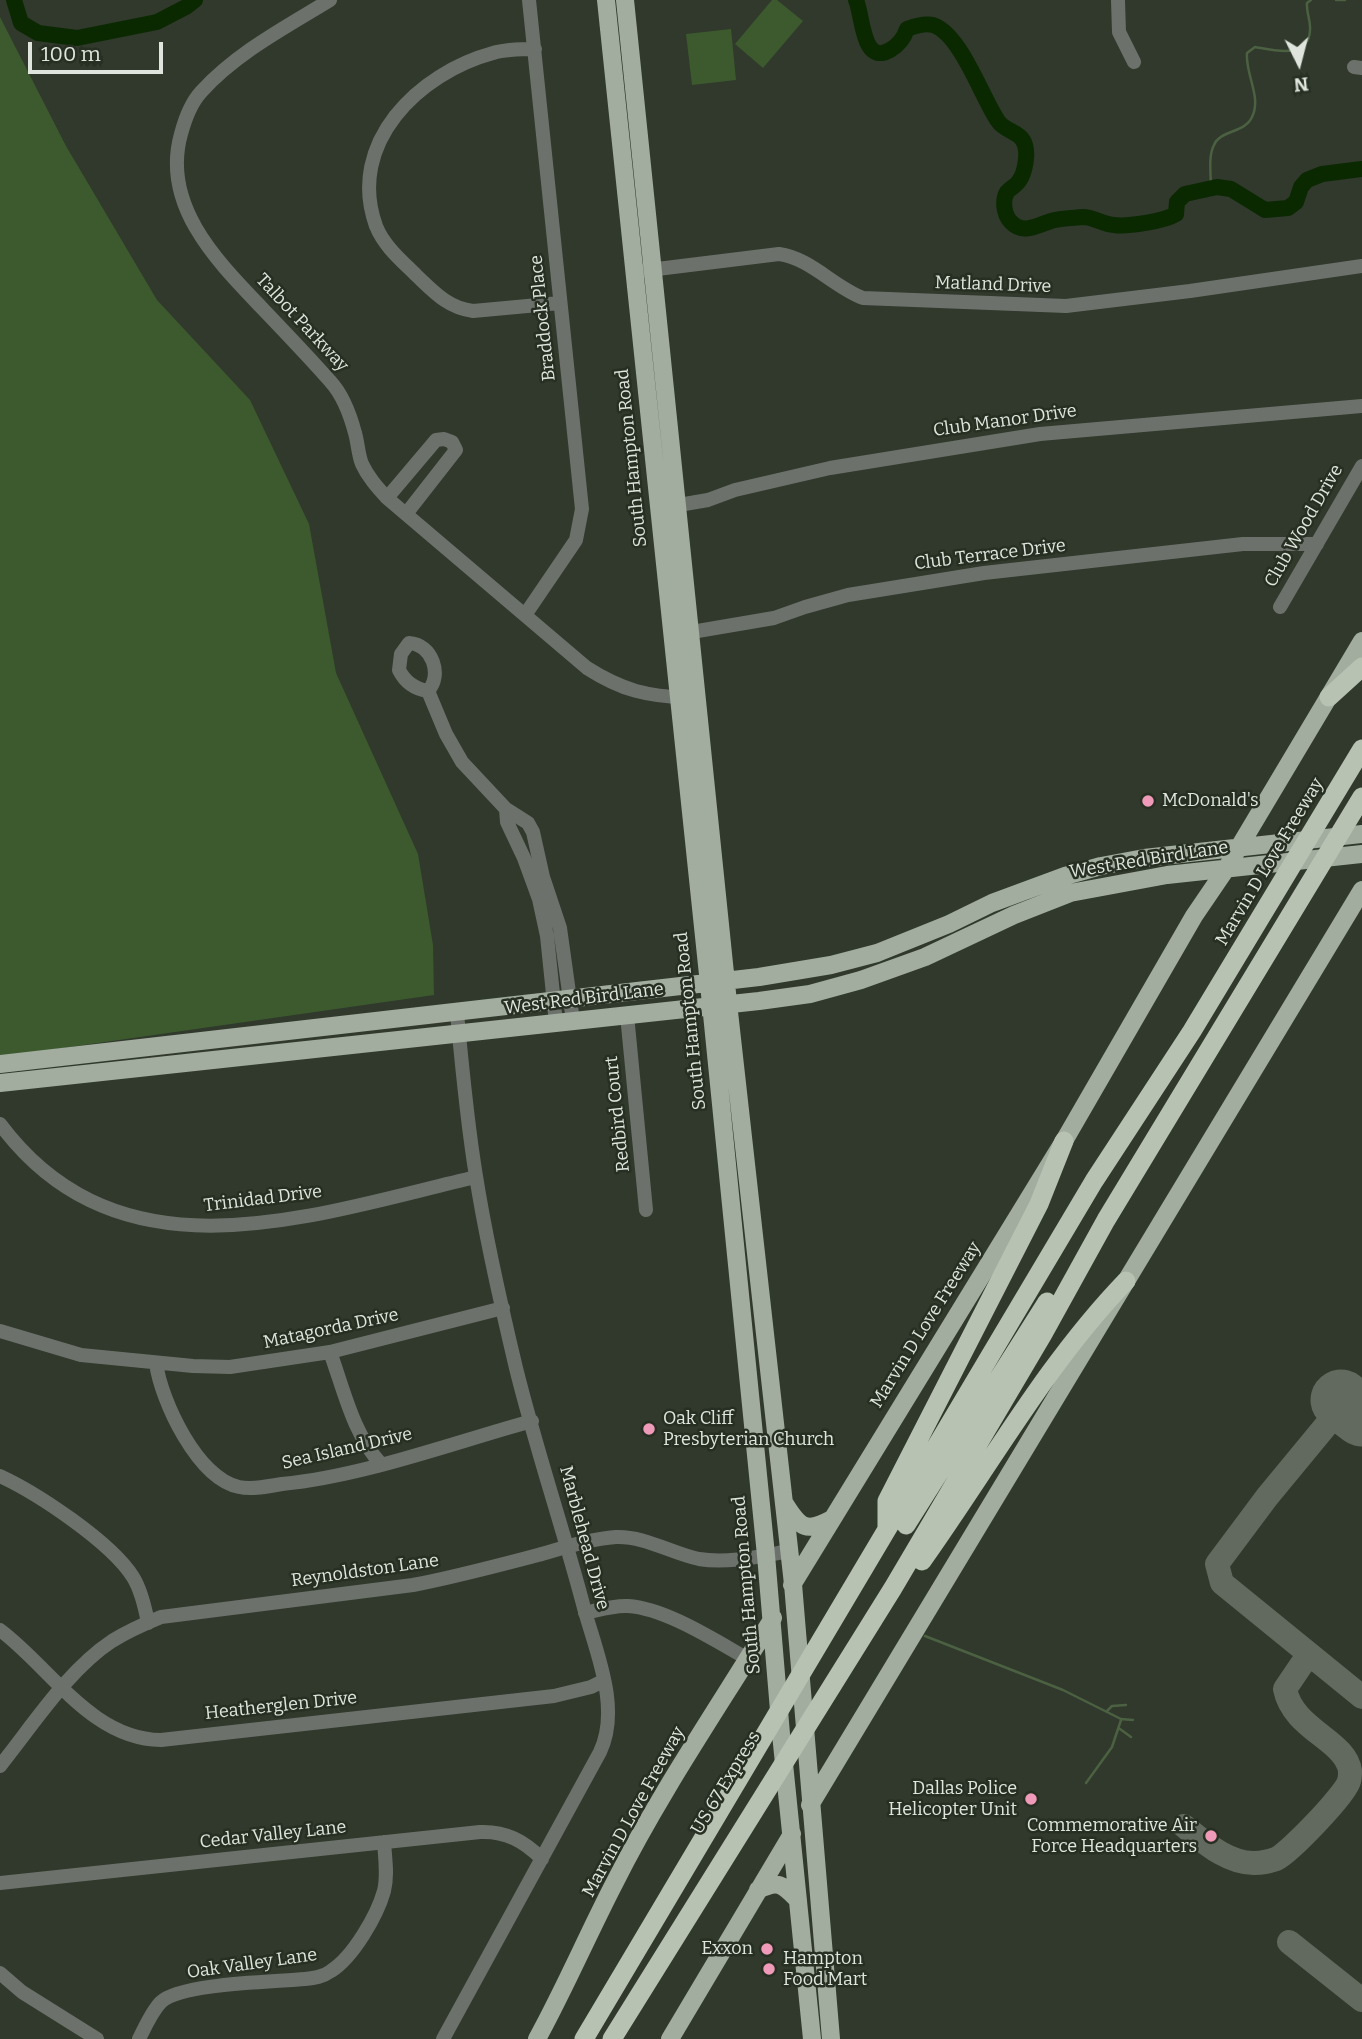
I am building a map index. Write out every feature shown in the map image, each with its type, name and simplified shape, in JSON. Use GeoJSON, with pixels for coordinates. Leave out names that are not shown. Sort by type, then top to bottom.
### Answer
{"type":"FeatureCollection","features":[{"type":"Feature","properties":{"kind":"highway"},"geometry":{"type":"LineString","coordinates":[[1328,696],[1362,667]]}},
{"type":"Feature","properties":{"kind":"highway","name":"Marvin D Love Freeway"},"geometry":{"type":"LineString","coordinates":[[584,2039],[889,1541],[1094,1181],[1192,1031],[1362,749]]}},
{"type":"Feature","properties":{"kind":"highway"},"geometry":{"type":"LineString","coordinates":[[612,2039],[893,1588],[1037,1345],[1106,1220],[1362,797]]}},
{"type":"Feature","properties":{"kind":"highway"},"geometry":{"type":"LineString","coordinates":[[889,1541],[887,1501],[1039,1204],[1064,1141]]}},
{"type":"Feature","properties":{"kind":"highway"},"geometry":{"type":"LineString","coordinates":[[889,1541],[1046,1304],[1106,1220]]}},
{"type":"Feature","properties":{"kind":"highway"},"geometry":{"type":"LineString","coordinates":[[893,1588],[922,1562],[1094,1314],[1126,1281]]}},
{"type":"Feature","properties":{"kind":"highway","name":"US 67 Express"},"geometry":{"type":"LineString","coordinates":[[598,2039],[758,1757]]}},
{"type":"Feature","properties":{"kind":"main road","name":"South Hampton Road"},"geometry":{"type":"LineString","coordinates":[[606,0],[678,698],[717,983]]}},
{"type":"Feature","properties":{"kind":"main road","name":"South Hampton Road"},"geometry":{"type":"LineString","coordinates":[[625,0],[691,632],[737,1270],[812,2039]]}},
{"type":"Feature","properties":{"kind":"main road"},"geometry":{"type":"LineString","coordinates":[[645,385],[665,383]]}},
{"type":"Feature","properties":{"kind":"main road","name":"Marvin D Love Freeway"},"geometry":{"type":"LineString","coordinates":[[537,2039],[615,1882],[832,1519],[1064,1141],[1194,916],[1226,869],[1362,640]]}},
{"type":"Feature","properties":{"kind":"main road","name":"West Red Bird Lane"},"geometry":{"type":"LineString","coordinates":[[0,1064],[717,983],[831,965],[877,953],[1014,894],[1101,866],[1144,858],[1362,834]]}},
{"type":"Feature","properties":{"kind":"main road","name":"West Red Bird Lane"},"geometry":{"type":"LineString","coordinates":[[0,1083],[810,994],[861,980],[925,957],[1070,893],[1167,875],[1362,854]]}},
{"type":"Feature","properties":{"kind":"main road"},"geometry":{"type":"LineString","coordinates":[[1101,866],[1106,886]]}},
{"type":"Feature","properties":{"kind":"main road"},"geometry":{"type":"LineString","coordinates":[[1167,875],[1182,876],[1195,887],[1197,900],[1194,916]]}},
{"type":"Feature","properties":{"kind":"main road"},"geometry":{"type":"LineString","coordinates":[[670,2039],[1362,890]]}},
{"type":"Feature","properties":{"kind":"main road"},"geometry":{"type":"LineString","coordinates":[[917,937],[925,957]]}},
{"type":"Feature","properties":{"kind":"main road","name":"South Hampton Road"},"geometry":{"type":"LineString","coordinates":[[719,1005],[757,1268],[793,1584],[831,2039]]}},
{"type":"Feature","properties":{"kind":"main road"},"geometry":{"type":"LineString","coordinates":[[423,1016],[425,1038]]}},
{"type":"Feature","properties":{"kind":"main road"},"geometry":{"type":"LineString","coordinates":[[737,1270],[757,1268]]}},
{"type":"Feature","properties":{"kind":"main road"},"geometry":{"type":"LineString","coordinates":[[743,1324],[763,1322]]}},
{"type":"Feature","properties":{"kind":"main road"},"geometry":{"type":"LineString","coordinates":[[783,1500],[796,1521],[802,1525],[815,1528],[832,1519]]}},
{"type":"Feature","properties":{"kind":"main road"},"geometry":{"type":"LineString","coordinates":[[789,1551],[820,1540]]}},
{"type":"Feature","properties":{"kind":"main road"},"geometry":{"type":"LineString","coordinates":[[758,1890],[771,1884],[779,1884],[798,1900]]}},
{"type":"Feature","properties":{"kind":"street","name":"Talbot Parkway"},"geometry":{"type":"LineString","coordinates":[[330,0],[229,66],[200,94],[186,117],[177,149],[178,186],[196,230],[215,257],[337,389],[350,415],[361,461],[374,484],[387,498],[602,677],[620,686],[656,697],[697,698]]}},
{"type":"Feature","properties":{"kind":"street","name":"Braddock Place"},"geometry":{"type":"LineString","coordinates":[[525,615],[570,550],[581,521],[529,0]]}},
{"type":"Feature","properties":{"kind":"street"},"geometry":{"type":"LineString","coordinates":[[1118,0],[1119,32],[1134,62]]}},
{"type":"Feature","properties":{"kind":"street"},"geometry":{"type":"LineString","coordinates":[[535,49],[494,52],[464,63],[408,101],[387,125],[376,148],[371,173],[372,201],[376,226],[383,239],[394,253],[447,303],[473,311],[560,303]]}},
{"type":"Feature","properties":{"kind":"street","name":"Matland Drive"},"geometry":{"type":"LineString","coordinates":[[633,272],[779,254],[794,258],[863,298],[1049,307],[1190,291],[1362,266]]}},
{"type":"Feature","properties":{"kind":"street","name":"Club Manor Drive"},"geometry":{"type":"LineString","coordinates":[[659,508],[678,506],[830,468],[1027,436],[1362,405]]}},
{"type":"Feature","properties":{"kind":"street"},"geometry":{"type":"LineString","coordinates":[[387,498],[436,440],[452,442],[456,450],[406,514]]}},
{"type":"Feature","properties":{"kind":"street","name":"Club Wood Drive"},"geometry":{"type":"LineString","coordinates":[[1280,607],[1362,466]]}},
{"type":"Feature","properties":{"kind":"street","name":"Club Terrace Drive"},"geometry":{"type":"LineString","coordinates":[[672,635],[774,618],[848,595],[984,573],[1243,544],[1317,544]]}},
{"type":"Feature","properties":{"kind":"street"},"geometry":{"type":"LineString","coordinates":[[428,691],[446,734],[462,762],[506,809],[528,823],[537,849],[542,891],[554,936],[565,1022]]}},
{"type":"Feature","properties":{"kind":"street"},"geometry":{"type":"LineString","coordinates":[[506,809],[507,822],[542,891]]}},
{"type":"Feature","properties":{"kind":"street"},"geometry":{"type":"LineString","coordinates":[[524,858],[537,849]]}},
{"type":"Feature","properties":{"kind":"street","name":"Marblehead Drive"},"geometry":{"type":"LineString","coordinates":[[443,2039],[604,1742],[608,1718],[603,1681],[517,1371],[503,1308],[476,1177],[457,1013]]}},
{"type":"Feature","properties":{"kind":"street","name":"Redbird Court"},"geometry":{"type":"LineString","coordinates":[[627,1015],[646,1210]]}},
{"type":"Feature","properties":{"kind":"street","name":"Trinidad Drive"},"geometry":{"type":"LineString","coordinates":[[0,1124],[30,1160],[81,1197],[125,1216],[167,1225],[231,1226],[304,1215],[476,1177]]}},
{"type":"Feature","properties":{"kind":"street","name":"Matagorda Drive"},"geometry":{"type":"LineString","coordinates":[[0,1331],[81,1355],[230,1367],[330,1352],[503,1308]]}},
{"type":"Feature","properties":{"kind":"street"},"geometry":{"type":"LineString","coordinates":[[330,1352],[357,1428],[381,1464]]}},
{"type":"Feature","properties":{"kind":"street","name":"Sea Island Drive"},"geometry":{"type":"LineString","coordinates":[[156,1363],[165,1399],[185,1437],[212,1472],[229,1483],[246,1488],[292,1483],[381,1464],[532,1421]]}},
{"type":"Feature","properties":{"kind":"street"},"geometry":{"type":"LineString","coordinates":[[0,1476],[55,1507],[122,1563],[135,1579],[148,1623]]}},
{"type":"Feature","properties":{"kind":"street","name":"Reynoldston Lane"},"geometry":{"type":"LineString","coordinates":[[0,1766],[62,1689],[94,1656],[110,1642],[161,1617],[413,1585],[617,1537],[640,1539],[675,1553],[702,1559],[736,1559],[789,1551]]}},
{"type":"Feature","properties":{"kind":"street"},"geometry":{"type":"LineString","coordinates":[[585,1613],[614,1606],[639,1607],[688,1627],[748,1659]]}},
{"type":"Feature","properties":{"kind":"street","name":"Heatherglen Drive"},"geometry":{"type":"LineString","coordinates":[[0,1630],[62,1689],[114,1728],[145,1740],[554,1696],[591,1687],[603,1681]]}},
{"type":"Feature","properties":{"kind":"street","name":"Cedar Valley Lane"},"geometry":{"type":"LineString","coordinates":[[0,1883],[494,1832],[518,1840],[541,1859]]}},
{"type":"Feature","properties":{"kind":"street","name":"Oak Valley Lane"},"geometry":{"type":"LineString","coordinates":[[139,2039],[158,2006],[173,1995],[201,1989],[321,1977],[332,1971],[352,1950],[379,1907],[385,1888],[384,1842]]}},
{"type":"Feature","properties":{"kind":"street"},"geometry":{"type":"LineString","coordinates":[[0,1973],[22,1992],[97,2039]]}},
{"type":"Feature","properties":{"kind":"green space"},"geometry":{"type":"Polygon","coordinates":[[[772,0],[777,0],[803,21],[763,68],[735,44],[772,0]]]}},
{"type":"Feature","properties":{"kind":"green space"},"geometry":{"type":"Polygon","coordinates":[[[0,17],[66,146],[157,300],[250,400],[309,524],[336,673],[418,854],[433,945],[434,995],[0,1057],[0,17]]]}},
{"type":"Feature","properties":{"kind":"green space"},"geometry":{"type":"Polygon","coordinates":[[[731,29],[736,80],[692,85],[686,34],[731,29]]]}},
{"type":"Feature","properties":{"kind":"waterway"},"geometry":{"type":"LineString","coordinates":[[14,0],[21,23],[38,33],[77,38],[157,22],[195,0]]}},
{"type":"Feature","properties":{"kind":"waterway"},"geometry":{"type":"LineString","coordinates":[[856,0],[865,37],[874,51],[881,53],[890,50],[901,41],[907,29],[933,25],[943,31],[962,53],[998,121],[1020,137],[1025,145],[1023,173],[1018,183],[1007,192],[1004,204],[1009,219],[1020,228],[1031,228],[1058,219],[1083,217],[1120,225],[1155,221],[1176,214],[1177,202],[1185,194],[1217,187],[1231,189],[1265,210],[1288,208],[1296,202],[1301,187],[1307,180],[1322,174],[1362,169]]}},
{"type":"Feature","properties":{"kind":"waterway"},"geometry":{"type":"LineString","coordinates":[[1211,188],[1210,160],[1214,145],[1221,137],[1249,122],[1255,109],[1247,53],[1255,47],[1289,51],[1304,46],[1310,30],[1307,3],[1311,0]]}},
{"type":"Feature","properties":{"kind":"waterway"},"geometry":{"type":"LineString","coordinates":[[1336,0],[1345,0]]}},
{"type":"Feature","properties":{"kind":"waterway"},"geometry":{"type":"LineString","coordinates":[[925,1636],[1063,1690],[1121,1719],[1133,1720]]}},
{"type":"Feature","properties":{"kind":"waterway"},"geometry":{"type":"LineString","coordinates":[[1107,1711],[1112,1706],[1126,1705]]}},
{"type":"Feature","properties":{"kind":"waterway"},"geometry":{"type":"LineString","coordinates":[[1086,1783],[1112,1747],[1121,1720]]}},
{"type":"Feature","properties":{"kind":"waterway"},"geometry":{"type":"LineString","coordinates":[[1120,1729],[1131,1737]]}},
{"type":"Feature","properties":{"kind":"taxiway"},"geometry":{"type":"LineString","coordinates":[[1353,1409],[1333,1417],[1267,1497],[1217,1564],[1222,1583],[1362,1697]]}},
{"type":"Feature","properties":{"kind":"taxiway"},"geometry":{"type":"LineString","coordinates":[[1184,1826],[1217,1851],[1235,1860],[1255,1863],[1268,1861],[1276,1859],[1292,1846],[1346,1788],[1350,1775],[1346,1760],[1330,1742],[1298,1715],[1285,1689],[1308,1655]]}},
{"type":"Feature","properties":{"kind":"taxiway"},"geometry":{"type":"LineString","coordinates":[[1289,1942],[1362,2000]]}},
{"type":"Feature","properties":{"kind":"runway"},"geometry":{"type":"LineString","coordinates":[[1341,1400],[1362,1416]]}},
{"type":"Feature","properties":{"kind":"place","name":"McDonald's"},"geometry":{"type":"Point","coordinates":[1148,801]}},
{"type":"Feature","properties":{"kind":"place","name":"Oak Cliff Presbyterian Church"},"geometry":{"type":"Point","coordinates":[649,1429]}},
{"type":"Feature","properties":{"kind":"place","name":"Dallas Police Helicopter Unit"},"geometry":{"type":"Point","coordinates":[1031,1799]}},
{"type":"Feature","properties":{"kind":"place","name":"Commemorative Air Force Headquarters"},"geometry":{"type":"Point","coordinates":[1211,1836]}},
{"type":"Feature","properties":{"kind":"place","name":"Exxon"},"geometry":{"type":"Point","coordinates":[767,1949]}},
{"type":"Feature","properties":{"kind":"place","name":"Hampton Food Mart"},"geometry":{"type":"Point","coordinates":[769,1969]}}]}
